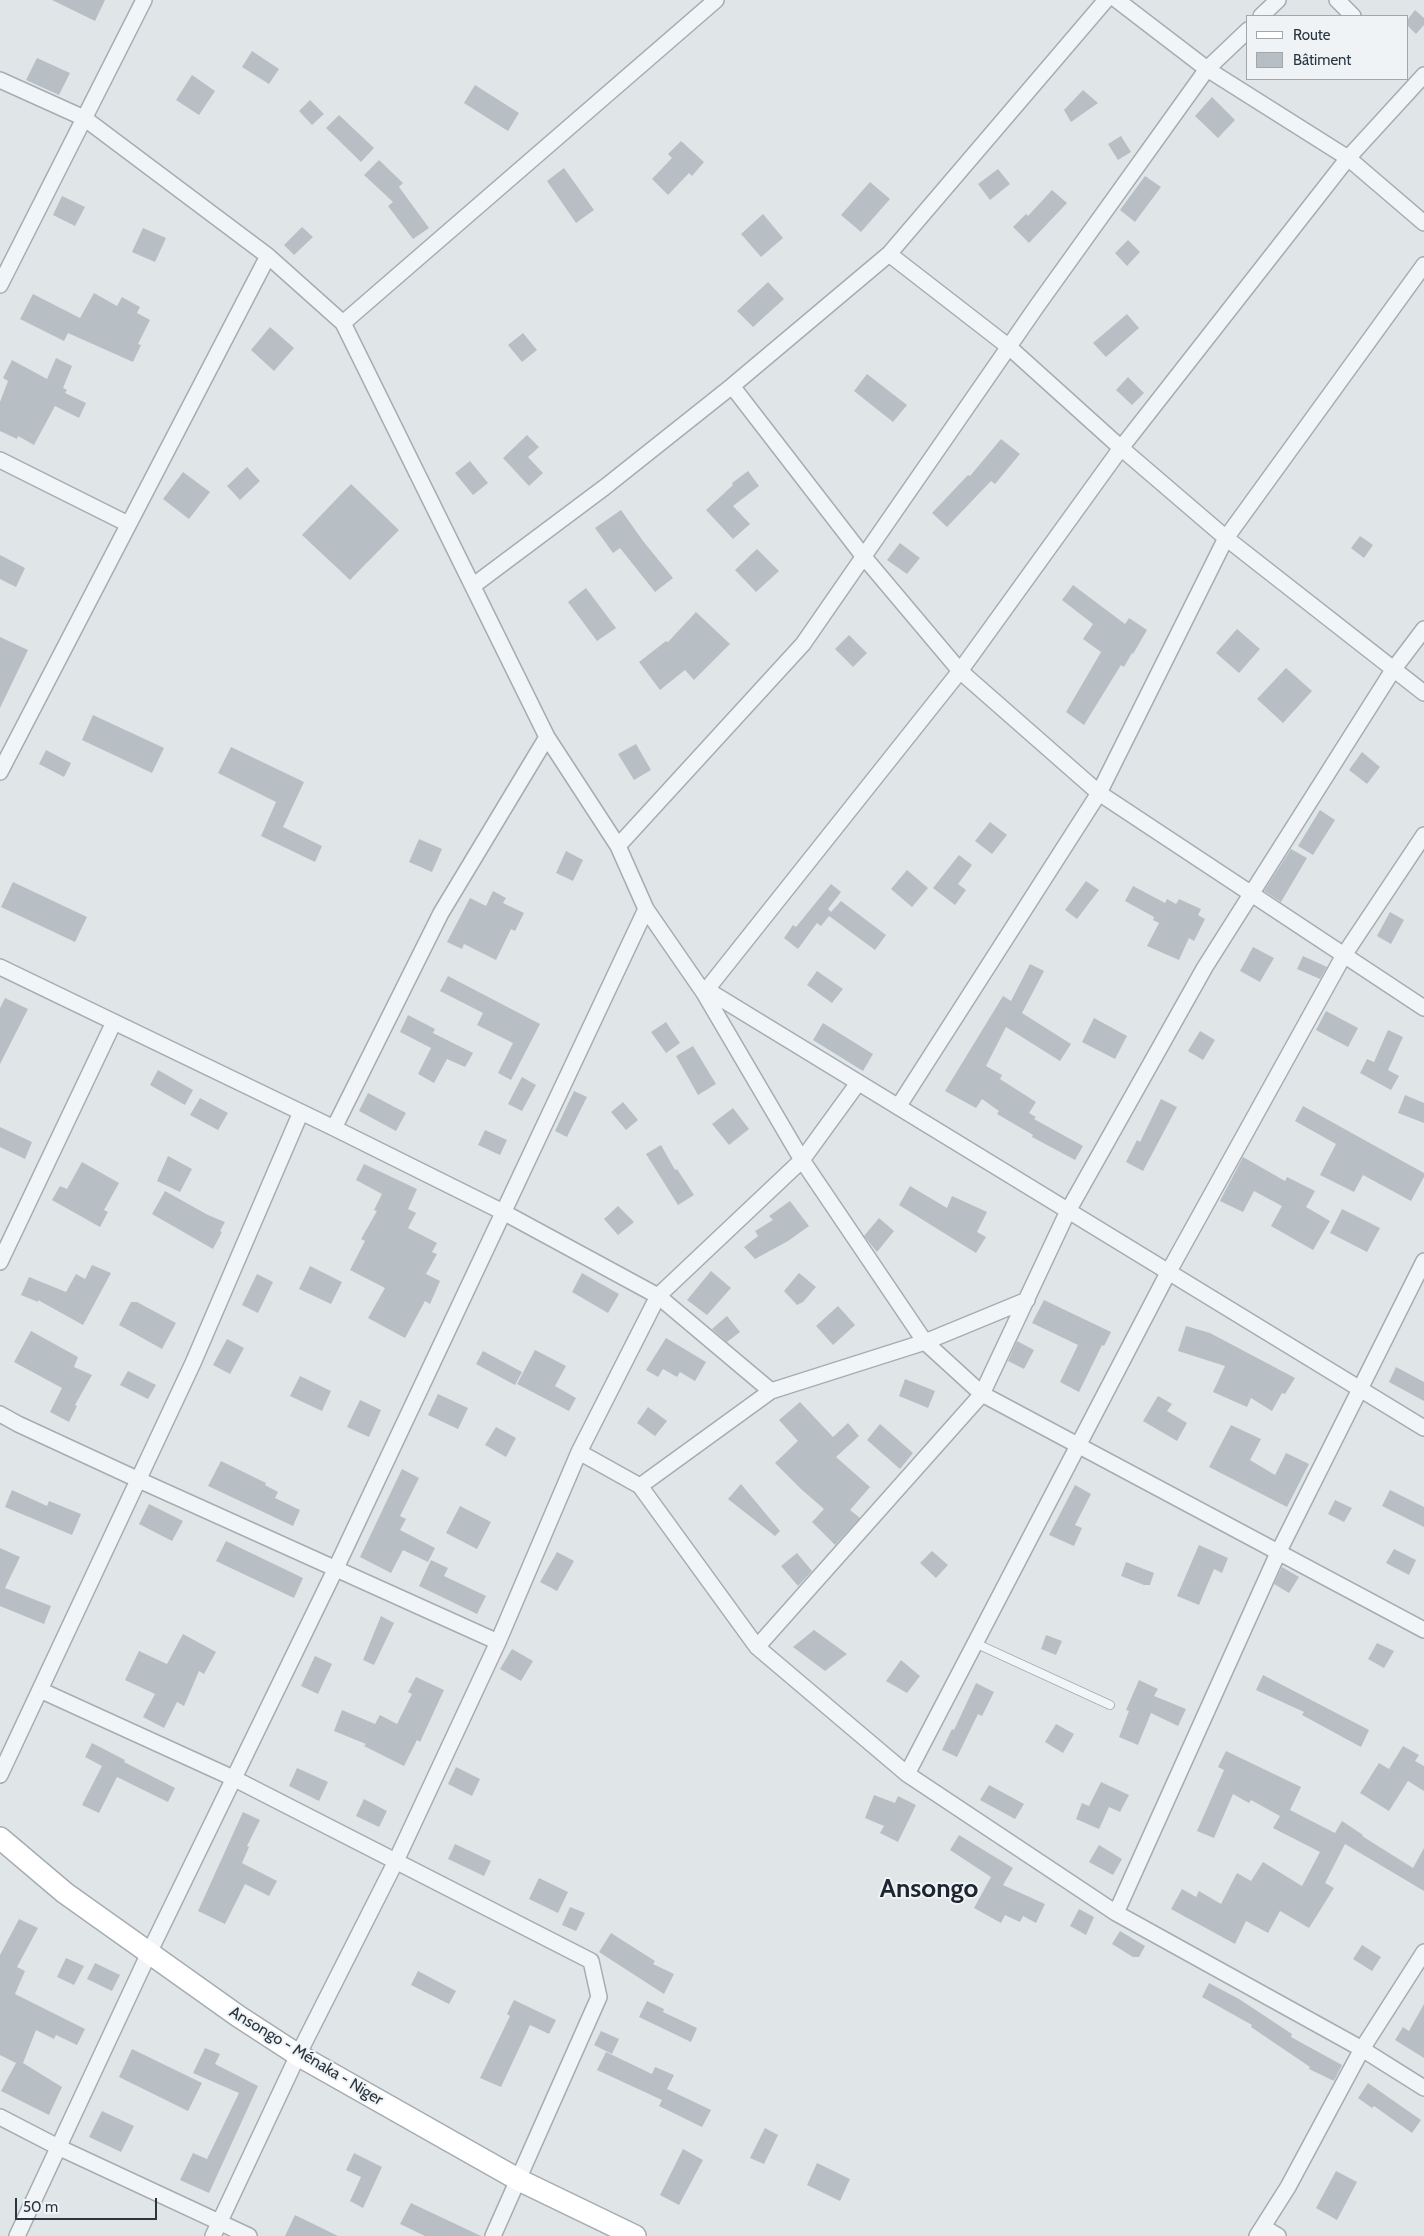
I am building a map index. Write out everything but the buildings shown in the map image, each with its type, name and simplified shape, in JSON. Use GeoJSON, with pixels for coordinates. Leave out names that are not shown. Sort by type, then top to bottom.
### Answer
{"type":"FeatureCollection","features":[{"type":"Feature","properties":{"kind":"main road","name":"Ansongo - Ménaka - Niger"},"geometry":{"type":"LineString","coordinates":[[0,1838],[65,1893],[238,2016],[298,2055],[519,2180],[635,2236]]}},
{"type":"Feature","properties":{"kind":"street"},"geometry":{"type":"LineString","coordinates":[[0,284],[144,0]]}},
{"type":"Feature","properties":{"kind":"street"},"geometry":{"type":"LineString","coordinates":[[343,324],[716,0]]}},
{"type":"Feature","properties":{"kind":"street"},"geometry":{"type":"LineString","coordinates":[[474,585],[605,487],[732,386],[889,254],[1106,0]]}},
{"type":"Feature","properties":{"kind":"street"},"geometry":{"type":"LineString","coordinates":[[1117,0],[1207,69],[1348,158],[1424,223]]}},
{"type":"Feature","properties":{"kind":"street"},"geometry":{"type":"LineString","coordinates":[[1263,15],[1278,0]]}},
{"type":"Feature","properties":{"kind":"street"},"geometry":{"type":"LineString","coordinates":[[1337,0],[1352,15]]}},
{"type":"Feature","properties":{"kind":"street"},"geometry":{"type":"LineString","coordinates":[[618,846],[804,644],[1009,347],[1207,69],[1246,32]]}},
{"type":"Feature","properties":{"kind":"street"},"geometry":{"type":"LineString","coordinates":[[706,992],[960,671],[1121,448],[1348,158],[1419,78]]}},
{"type":"Feature","properties":{"kind":"street"},"geometry":{"type":"LineString","coordinates":[[0,80],[84,118],[268,256],[343,324],[474,585],[547,736],[618,846],[646,909],[706,992],[802,1160],[925,1342],[982,1394],[1424,1630]]}},
{"type":"Feature","properties":{"kind":"street"},"geometry":{"type":"LineString","coordinates":[[889,254],[1009,347],[1121,448],[1226,538],[1424,694]]}},
{"type":"Feature","properties":{"kind":"street"},"geometry":{"type":"LineString","coordinates":[[0,772],[268,256]]}},
{"type":"Feature","properties":{"kind":"street"},"geometry":{"type":"LineString","coordinates":[[898,1107],[1099,793],[1226,538],[1424,265]]}},
{"type":"Feature","properties":{"kind":"street"},"geometry":{"type":"LineString","coordinates":[[732,386],[864,557],[960,671],[1099,793],[1424,1008]]}},
{"type":"Feature","properties":{"kind":"street"},"geometry":{"type":"LineString","coordinates":[[0,460],[128,524]]}},
{"type":"Feature","properties":{"kind":"street"},"geometry":{"type":"LineString","coordinates":[[757,1647],[982,1394],[1068,1211],[1205,967],[1393,670],[1424,629]]}},
{"type":"Feature","properties":{"kind":"street"},"geometry":{"type":"LineString","coordinates":[[334,1128],[441,913],[547,736]]}},
{"type":"Feature","properties":{"kind":"street"},"geometry":{"type":"LineString","coordinates":[[907,1774],[1168,1273],[1344,954],[1424,835]]}},
{"type":"Feature","properties":{"kind":"street"},"geometry":{"type":"LineString","coordinates":[[17,2236],[149,1953],[336,1568],[646,909]]}},
{"type":"Feature","properties":{"kind":"street"},"geometry":{"type":"LineString","coordinates":[[0,967],[334,1128],[503,1212],[658,1296],[771,1390]]}},
{"type":"Feature","properties":{"kind":"street"},"geometry":{"type":"LineString","coordinates":[[706,992],[1424,1428]]}},
{"type":"Feature","properties":{"kind":"street"},"geometry":{"type":"LineString","coordinates":[[0,1262],[114,1022]]}},
{"type":"Feature","properties":{"kind":"street"},"geometry":{"type":"LineString","coordinates":[[213,2236],[298,2055],[395,1863],[498,1642],[579,1452],[658,1296],[802,1160],[858,1083]]}},
{"type":"Feature","properties":{"kind":"street"},"geometry":{"type":"LineString","coordinates":[[0,1775],[193,1364],[301,1112]]}},
{"type":"Feature","properties":{"kind":"street"},"geometry":{"type":"LineString","coordinates":[[1116,1913],[1278,1553],[1424,1261]]}},
{"type":"Feature","properties":{"kind":"street"},"geometry":{"type":"LineString","coordinates":[[640,1486],[771,1390],[925,1342],[1027,1300]]}},
{"type":"Feature","properties":{"kind":"street"},"geometry":{"type":"LineString","coordinates":[[0,1414],[139,1480],[498,1642]]}},
{"type":"Feature","properties":{"kind":"street"},"geometry":{"type":"LineString","coordinates":[[579,1452],[640,1486],[757,1647],[907,1774],[1116,1913],[1362,2049],[1424,2088]]}},
{"type":"Feature","properties":{"kind":"street"},"geometry":{"type":"LineString","coordinates":[[40,1690],[233,1778],[395,1863],[591,1961],[599,1997],[494,2236]]}},
{"type":"Feature","properties":{"kind":"street"},"geometry":{"type":"LineString","coordinates":[[1278,2236],[1260,2232],[1288,2187],[1362,2049],[1424,1952]]}},
{"type":"Feature","properties":{"kind":"street"},"geometry":{"type":"LineString","coordinates":[[0,2117],[58,2147],[249,2236]]}},
{"type":"Feature","properties":{"kind":"lane"},"geometry":{"type":"LineString","coordinates":[[975,1643],[1110,1705]]}},
{"type":"Feature","properties":{"kind":"district","name":"Ansongo"},"geometry":{"type":"Point","coordinates":[929,1889]}}]}
